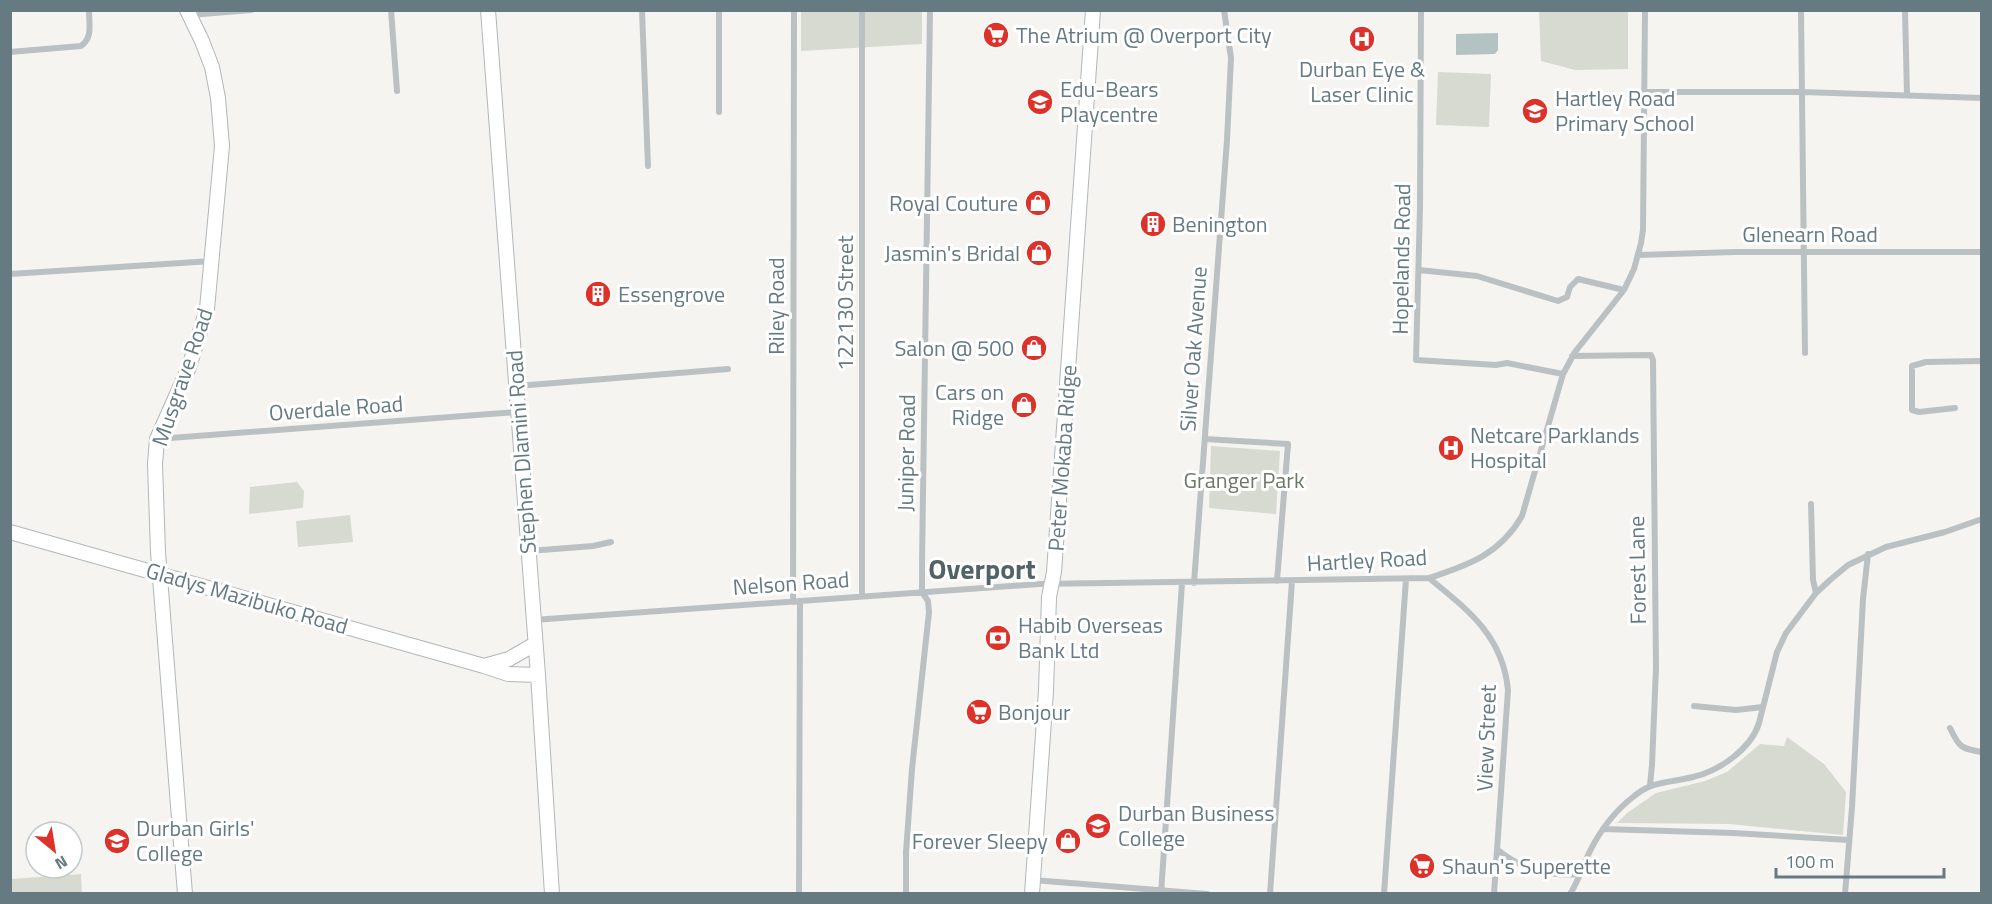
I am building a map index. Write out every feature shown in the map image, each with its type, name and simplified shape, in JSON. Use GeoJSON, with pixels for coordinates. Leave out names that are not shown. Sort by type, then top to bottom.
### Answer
{"type":"FeatureCollection","features":[{"type":"Feature","properties":{"kind":"street"},"geometry":{"type":"LineString","coordinates":[[10,52],[81,46],[88,40],[90,34],[89,10]]}},
{"type":"Feature","properties":{"kind":"street"},"geometry":{"type":"LineString","coordinates":[[188,13],[251,10]]}},
{"type":"Feature","properties":{"kind":"street"},"geometry":{"type":"LineString","coordinates":[[391,10],[397,91]]}},
{"type":"Feature","properties":{"kind":"street","name":"Stephen Dlamini Road"},"geometry":{"type":"LineString","coordinates":[[488,10],[538,675],[552,894]]}},
{"type":"Feature","properties":{"kind":"street"},"geometry":{"type":"LineString","coordinates":[[642,10],[648,166]]}},
{"type":"Feature","properties":{"kind":"street"},"geometry":{"type":"LineString","coordinates":[[719,10],[719,112]]}},
{"type":"Feature","properties":{"kind":"street","name":"Riley Road"},"geometry":{"type":"LineString","coordinates":[[794,10],[799,894]]}},
{"type":"Feature","properties":{"kind":"street","name":"122130 Street"},"geometry":{"type":"LineString","coordinates":[[862,10],[862,596]]}},
{"type":"Feature","properties":{"kind":"street","name":"Juniper Road"},"geometry":{"type":"LineString","coordinates":[[906,894],[906,852],[912,769],[929,612],[928,601],[922,592],[930,10]]}},
{"type":"Feature","properties":{"kind":"street","name":"Silver Oak Avenue"},"geometry":{"type":"LineString","coordinates":[[1194,583],[1231,58],[1224,10]]}},
{"type":"Feature","properties":{"kind":"street","name":"Hopelands Road"},"geometry":{"type":"LineString","coordinates":[[1421,10],[1416,360],[1496,365],[1507,363],[1563,374]]}},
{"type":"Feature","properties":{"kind":"street","name":"Hartley Road"},"geometry":{"type":"LineString","coordinates":[[1052,585],[1429,578],[1470,563],[1493,550],[1512,532],[1522,516],[1563,374],[1572,356],[1624,290],[1638,255],[1643,230],[1645,10]]}},
{"type":"Feature","properties":{"kind":"street"},"geometry":{"type":"LineString","coordinates":[[1801,10],[1805,353]]}},
{"type":"Feature","properties":{"kind":"street"},"geometry":{"type":"LineString","coordinates":[[1905,10],[1906,95]]}},
{"type":"Feature","properties":{"kind":"street","name":"Musgrave Road"},"geometry":{"type":"LineString","coordinates":[[185,894],[160,574],[155,464],[157,440],[189,367],[207,309],[222,146],[218,98],[212,67],[202,40],[188,13]]}},
{"type":"Feature","properties":{"kind":"street","name":"Peter Mokaba Ridge"},"geometry":{"type":"LineString","coordinates":[[1032,887],[1046,691],[1049,597],[1052,585],[1094,15]]}},
{"type":"Feature","properties":{"kind":"street"},"geometry":{"type":"LineString","coordinates":[[1644,92],[1802,92],[1982,98]]}},
{"type":"Feature","properties":{"kind":"street","name":"Glenearn Road"},"geometry":{"type":"LineString","coordinates":[[1638,255],[1982,252]]}},
{"type":"Feature","properties":{"kind":"street"},"geometry":{"type":"LineString","coordinates":[[10,274],[212,261]]}},
{"type":"Feature","properties":{"kind":"street"},"geometry":{"type":"LineString","coordinates":[[1419,270],[1477,276],[1558,301],[1567,297],[1570,287],[1578,279],[1624,290]]}},
{"type":"Feature","properties":{"kind":"street","name":"Forest Lane"},"geometry":{"type":"LineString","coordinates":[[1572,356],[1651,355],[1653,360],[1656,668],[1650,785]]}},
{"type":"Feature","properties":{"kind":"street"},"geometry":{"type":"LineString","coordinates":[[1955,408],[1912,411],[1912,366],[1926,362],[1982,361]]}},
{"type":"Feature","properties":{"kind":"street"},"geometry":{"type":"LineString","coordinates":[[516,386],[728,369]]}},
{"type":"Feature","properties":{"kind":"street","name":"Overdale Road"},"geometry":{"type":"LineString","coordinates":[[157,440],[518,412]]}},
{"type":"Feature","properties":{"kind":"street"},"geometry":{"type":"LineString","coordinates":[[1204,439],[1288,444],[1277,581]]}},
{"type":"Feature","properties":{"kind":"street"},"geometry":{"type":"LineString","coordinates":[[1811,504],[1813,580],[1816,593]]}},
{"type":"Feature","properties":{"kind":"street"},"geometry":{"type":"LineString","coordinates":[[1570,894],[1590,851],[1603,829],[1620,808],[1650,785],[1705,774],[1721,765],[1750,741],[1756,732],[1777,652],[1786,633],[1816,593],[1848,565],[1868,554],[1982,519]]}},
{"type":"Feature","properties":{"kind":"street","name":"Gladys Mazibuko Road"},"geometry":{"type":"LineString","coordinates":[[10,532],[508,674],[538,675]]}},
{"type":"Feature","properties":{"kind":"street"},"geometry":{"type":"LineString","coordinates":[[528,551],[593,546],[611,542]]}},
{"type":"Feature","properties":{"kind":"street"},"geometry":{"type":"LineString","coordinates":[[1845,894],[1863,599],[1868,554]]}},
{"type":"Feature","properties":{"kind":"street","name":"View Street"},"geometry":{"type":"LineString","coordinates":[[1429,578],[1483,626],[1502,660],[1506,675],[1508,690],[1494,894]]}},
{"type":"Feature","properties":{"kind":"street"},"geometry":{"type":"LineString","coordinates":[[1384,894],[1406,579]]}},
{"type":"Feature","properties":{"kind":"street"},"geometry":{"type":"LineString","coordinates":[[1270,894],[1292,581]]}},
{"type":"Feature","properties":{"kind":"street"},"geometry":{"type":"LineString","coordinates":[[1161,891],[1182,583]]}},
{"type":"Feature","properties":{"kind":"street","name":"Nelson Road"},"geometry":{"type":"LineString","coordinates":[[533,620],[862,596],[1052,585]]}},
{"type":"Feature","properties":{"kind":"street"},"geometry":{"type":"LineString","coordinates":[[484,666],[509,659],[535,644]]}},
{"type":"Feature","properties":{"kind":"street"},"geometry":{"type":"LineString","coordinates":[[1694,706],[1736,710],[1763,707]]}},
{"type":"Feature","properties":{"kind":"street"},"geometry":{"type":"LineString","coordinates":[[1950,728],[1962,748],[1982,752]]}},
{"type":"Feature","properties":{"kind":"street"},"geometry":{"type":"LineString","coordinates":[[1603,829],[1733,832],[1849,840]]}},
{"type":"Feature","properties":{"kind":"street"},"geometry":{"type":"LineString","coordinates":[[1498,850],[1507,858],[1533,870],[1555,875],[1581,874]]}},
{"type":"Feature","properties":{"kind":"street"},"geometry":{"type":"LineString","coordinates":[[1032,887],[1207,894]]}},
{"type":"Feature","properties":{"kind":"green space"},"geometry":{"type":"Polygon","coordinates":[[[801,11],[922,11],[922,44],[801,51],[801,11]]]}},
{"type":"Feature","properties":{"kind":"green space"},"geometry":{"type":"Polygon","coordinates":[[[1539,11],[1628,11],[1628,69],[1575,70],[1541,61],[1539,11]]]}},
{"type":"Feature","properties":{"kind":"green space"},"geometry":{"type":"Polygon","coordinates":[[[1438,72],[1491,74],[1489,127],[1436,125],[1438,72]]]}},
{"type":"Feature","properties":{"kind":"green space","name":"Granger Park"},"geometry":{"type":"Polygon","coordinates":[[[1211,446],[1280,451],[1276,514],[1209,508],[1211,446]]]}},
{"type":"Feature","properties":{"kind":"green space"},"geometry":{"type":"Polygon","coordinates":[[[297,482],[304,491],[303,508],[249,514],[250,487],[297,482]]]}},
{"type":"Feature","properties":{"kind":"green space"},"geometry":{"type":"Polygon","coordinates":[[[350,515],[353,542],[298,547],[296,521],[350,515]]]}},
{"type":"Feature","properties":{"kind":"green space"},"geometry":{"type":"Polygon","coordinates":[[[1787,737],[1824,764],[1846,792],[1843,835],[1729,824],[1617,823],[1627,813],[1656,793],[1705,781],[1727,772],[1760,744],[1784,746],[1787,737]]]}},
{"type":"Feature","properties":{"kind":"green space"},"geometry":{"type":"Polygon","coordinates":[[[11,879],[81,880],[82,893],[11,893],[11,879]]]}},
{"type":"Feature","properties":{"kind":"shaded area"},"geometry":{"type":"Polygon","coordinates":[[[1498,33],[1498,50],[1495,54],[1456,55],[1456,34],[1498,33]]]}},
{"type":"Feature","properties":{"kind":"place","name":"The Atrium @ Overport City"},"geometry":{"type":"Point","coordinates":[996,35]}},
{"type":"Feature","properties":{"kind":"place","name":"Durban Eye & Laser Clinic"},"geometry":{"type":"Point","coordinates":[1362,39]}},
{"type":"Feature","properties":{"kind":"place","name":"Edu-Bears Playcentre"},"geometry":{"type":"Point","coordinates":[1040,102]}},
{"type":"Feature","properties":{"kind":"place","name":"Hartley Road Primary School"},"geometry":{"type":"Point","coordinates":[1535,111]}},
{"type":"Feature","properties":{"kind":"place","name":"Royal Couture"},"geometry":{"type":"Point","coordinates":[1038,203]}},
{"type":"Feature","properties":{"kind":"place","name":"Benington"},"geometry":{"type":"Point","coordinates":[1153,224]}},
{"type":"Feature","properties":{"kind":"place","name":"Jasmin's Bridal"},"geometry":{"type":"Point","coordinates":[1039,253]}},
{"type":"Feature","properties":{"kind":"place","name":"Essengrove"},"geometry":{"type":"Point","coordinates":[598,294]}},
{"type":"Feature","properties":{"kind":"place","name":"Salon @ 500"},"geometry":{"type":"Point","coordinates":[1034,348]}},
{"type":"Feature","properties":{"kind":"place","name":"Cars on Ridge"},"geometry":{"type":"Point","coordinates":[1024,405]}},
{"type":"Feature","properties":{"kind":"place","name":"Netcare Parklands Hospital"},"geometry":{"type":"Point","coordinates":[1451,448]}},
{"type":"Feature","properties":{"kind":"place","name":"Habib Overseas Bank Ltd"},"geometry":{"type":"Point","coordinates":[998,638]}},
{"type":"Feature","properties":{"kind":"place","name":"Bonjour"},"geometry":{"type":"Point","coordinates":[979,712]}},
{"type":"Feature","properties":{"kind":"place","name":"Durban Business College"},"geometry":{"type":"Point","coordinates":[1098,826]}},
{"type":"Feature","properties":{"kind":"place","name":"Durban Girls' College"},"geometry":{"type":"Point","coordinates":[117,841]}},
{"type":"Feature","properties":{"kind":"place","name":"Forever Sleepy"},"geometry":{"type":"Point","coordinates":[1068,841]}},
{"type":"Feature","properties":{"kind":"place","name":"Shaun's Superette"},"geometry":{"type":"Point","coordinates":[1422,866]}},
{"type":"Feature","properties":{"kind":"district","name":"Overport"},"geometry":{"type":"Point","coordinates":[982,569]}}]}
